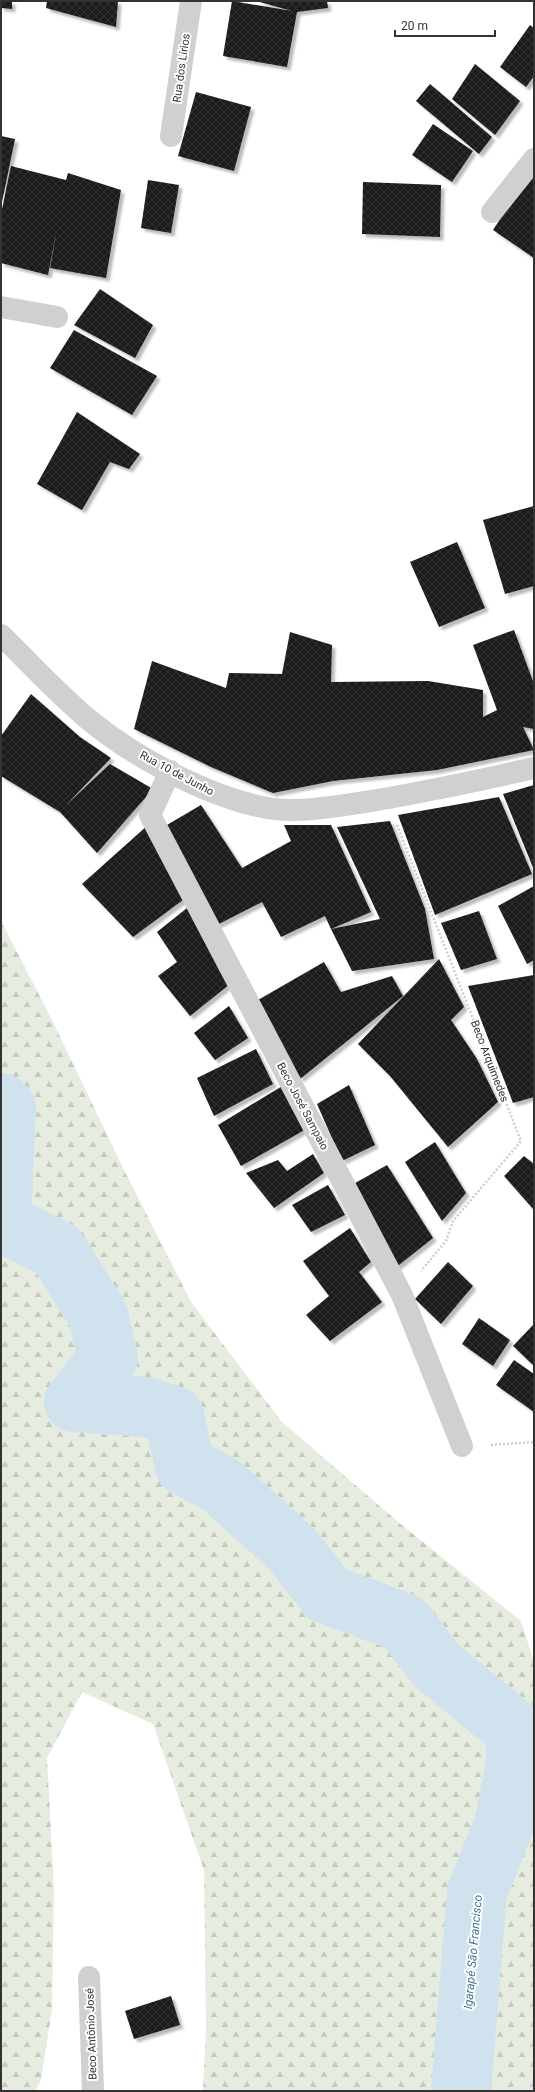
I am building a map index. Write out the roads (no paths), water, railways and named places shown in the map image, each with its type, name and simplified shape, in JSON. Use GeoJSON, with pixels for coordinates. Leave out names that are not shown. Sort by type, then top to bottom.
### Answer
{"type":"FeatureCollection","features":[{"type":"Feature","properties":{"kind":"street","name":"Rua dos Lírios"},"geometry":{"type":"LineString","coordinates":[[171,136],[191,1]]}},
{"type":"Feature","properties":{"kind":"street"},"geometry":{"type":"LineString","coordinates":[[492,212],[534,159]]}},
{"type":"Feature","properties":{"kind":"street"},"geometry":{"type":"LineString","coordinates":[[1,307],[57,318]]}},
{"type":"Feature","properties":{"kind":"street","name":"Rua 10 de Junho"},"geometry":{"type":"LineString","coordinates":[[1,635],[89,720],[122,743],[170,771],[220,795],[255,806],[295,810],[350,804],[437,790],[534,768]]}},
{"type":"Feature","properties":{"kind":"street","name":"Beco José Sampaio"},"geometry":{"type":"LineString","coordinates":[[170,771],[150,815],[402,1295],[462,1446]]}},
{"type":"Feature","properties":{"kind":"street","name":"Beco Antônio José"},"geometry":{"type":"LineString","coordinates":[[89,1977],[93,2091]]}},
{"type":"Feature","properties":{"kind":"waterway","name":"Igarapé São Francisco"},"geometry":{"type":"LineString","coordinates":[[1,1103],[6,1108],[1,1222],[57,1250],[98,1315],[108,1358],[74,1402],[146,1407],[174,1416],[185,1466],[221,1485],[292,1549],[327,1594],[404,1623],[437,1666],[514,1729],[517,1755],[505,1822],[477,1892],[461,2091]]}}]}
